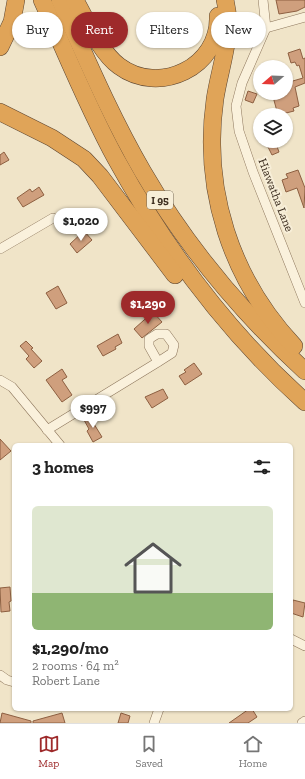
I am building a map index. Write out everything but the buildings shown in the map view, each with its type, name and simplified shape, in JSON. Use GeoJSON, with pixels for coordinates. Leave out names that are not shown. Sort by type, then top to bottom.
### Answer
{"type":"FeatureCollection","features":[{"type":"Feature","properties":{"kind":"highway"},"geometry":{"type":"LineString","coordinates":[[0,47],[12,22],[16,0]]}},
{"type":"Feature","properties":{"kind":"highway","name":"I 95"},"geometry":{"type":"LineString","coordinates":[[42,0],[103,133],[127,178],[150,216],[195,284],[233,330],[274,373],[305,402]]}},
{"type":"Feature","properties":{"kind":"highway","name":"I 95"},"geometry":{"type":"LineString","coordinates":[[60,0],[115,121],[143,173],[162,204],[192,246],[228,292],[268,335],[305,371]]}},
{"type":"Feature","properties":{"kind":"highway"},"geometry":{"type":"LineString","coordinates":[[75,0],[105,51],[114,62],[125,70],[139,76],[161,79],[176,76],[190,69],[207,54],[214,41],[218,28],[218,14],[215,0]]}},
{"type":"Feature","properties":{"kind":"highway"},"geometry":{"type":"LineString","coordinates":[[225,0],[228,33],[216,96],[212,134],[213,172],[219,208],[233,252],[252,291],[278,329],[305,358]]}},
{"type":"Feature","properties":{"kind":"highway"},"geometry":{"type":"LineString","coordinates":[[0,112],[52,138],[84,159],[100,176],[205,310],[233,339],[274,373]]}},
{"type":"Feature","properties":{"kind":"street"},"geometry":{"type":"LineString","coordinates":[[263,0],[264,12]]}},
{"type":"Feature","properties":{"kind":"street"},"geometry":{"type":"LineString","coordinates":[[266,28],[305,17]]}},
{"type":"Feature","properties":{"kind":"street","name":"Hiawatha Lane"},"geometry":{"type":"LineString","coordinates":[[257,48],[242,83],[236,106],[239,131],[253,172],[305,303]]}},
{"type":"Feature","properties":{"kind":"street"},"geometry":{"type":"LineString","coordinates":[[0,248],[53,218]]}},
{"type":"Feature","properties":{"kind":"street"},"geometry":{"type":"LineString","coordinates":[[47,430],[158,362]]}},
{"type":"Feature","properties":{"kind":"street"},"geometry":{"type":"LineString","coordinates":[[0,380],[12,387],[58,443]]}},
{"type":"Feature","properties":{"kind":"street"},"geometry":{"type":"LineString","coordinates":[[293,640],[305,646]]}},
{"type":"Feature","properties":{"kind":"street"},"geometry":{"type":"LineString","coordinates":[[0,675],[12,681]]}},
{"type":"Feature","properties":{"kind":"street"},"geometry":{"type":"LineString","coordinates":[[154,723],[157,711]]}}]}
